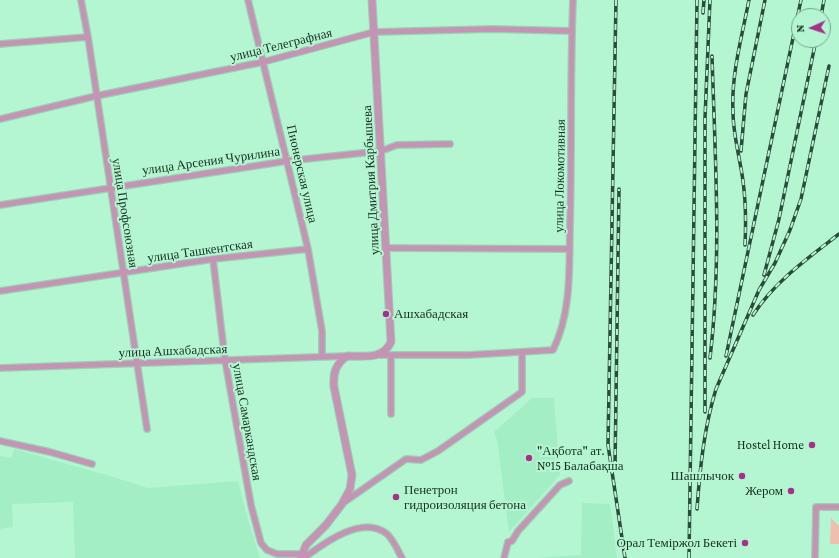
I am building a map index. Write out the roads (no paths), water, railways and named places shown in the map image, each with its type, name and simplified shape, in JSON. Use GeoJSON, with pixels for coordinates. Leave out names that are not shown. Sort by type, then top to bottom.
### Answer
{"type":"FeatureCollection","features":[{"type":"Feature","properties":{"kind":"street","name":"улица Профсоюзная"},"geometry":{"type":"LineString","coordinates":[[81,0],[88,37],[147,429]]}},
{"type":"Feature","properties":{"kind":"street","name":"Пионерская улица"},"geometry":{"type":"LineString","coordinates":[[248,0],[308,249],[322,331],[322,356]]}},
{"type":"Feature","properties":{"kind":"street","name":"улица Дмитрия Карбышева"},"geometry":{"type":"LineString","coordinates":[[372,0],[390,342],[387,350],[380,355]]}},
{"type":"Feature","properties":{"kind":"street","name":"улица Локомотивная"},"geometry":{"type":"LineString","coordinates":[[522,352],[553,350],[559,337],[566,306],[573,142],[573,0]]}},
{"type":"Feature","properties":{"kind":"street","name":"улица Телеграфная"},"geometry":{"type":"LineString","coordinates":[[0,119],[96,96],[263,62],[374,32],[493,29],[572,31]]}},
{"type":"Feature","properties":{"kind":"street"},"geometry":{"type":"LineString","coordinates":[[0,44],[88,37]]}},
{"type":"Feature","properties":{"kind":"street","name":"улица Арсения Чурилина"},"geometry":{"type":"LineString","coordinates":[[0,205],[110,187],[288,162],[381,151],[397,145],[450,144]]}},
{"type":"Feature","properties":{"kind":"street"},"geometry":{"type":"LineString","coordinates":[[386,248],[569,249]]}},
{"type":"Feature","properties":{"kind":"street","name":"улица Ташкентская"},"geometry":{"type":"LineString","coordinates":[[0,291],[213,259],[308,249]]}},
{"type":"Feature","properties":{"kind":"street","name":"улица Самаркандская"},"geometry":{"type":"LineString","coordinates":[[213,259],[225,360],[252,505],[261,543],[267,550],[277,554],[302,557]]}},
{"type":"Feature","properties":{"kind":"street"},"geometry":{"type":"LineString","coordinates":[[302,557],[306,545],[326,525],[342,504],[350,489],[352,475],[333,376],[335,368],[347,356],[522,352],[522,392],[438,451],[421,460],[406,459],[342,504]]}},
{"type":"Feature","properties":{"kind":"street"},"geometry":{"type":"LineString","coordinates":[[391,355],[392,414]]}},
{"type":"Feature","properties":{"kind":"street","name":"улица Ашхабадская"},"geometry":{"type":"LineString","coordinates":[[0,368],[347,356]]}},
{"type":"Feature","properties":{"kind":"street"},"geometry":{"type":"LineString","coordinates":[[0,441],[50,452],[92,464]]}},
{"type":"Feature","properties":{"kind":"street"},"geometry":{"type":"LineString","coordinates":[[504,558],[508,542],[512,541],[518,531],[560,485],[569,481]]}},
{"type":"Feature","properties":{"kind":"street"},"geometry":{"type":"LineString","coordinates":[[815,558],[816,506],[839,507]]}},
{"type":"Feature","properties":{"kind":"street"},"geometry":{"type":"LineString","coordinates":[[302,557],[355,528],[376,527],[388,535],[402,558]]}},
{"type":"Feature","properties":{"kind":"railway"},"geometry":{"type":"LineString","coordinates":[[616,0],[608,445],[625,558]]}},
{"type":"Feature","properties":{"kind":"railway"},"geometry":{"type":"LineString","coordinates":[[689,558],[697,0]]}},
{"type":"Feature","properties":{"kind":"railway"},"geometry":{"type":"LineString","coordinates":[[703,13],[704,0]]}},
{"type":"Feature","properties":{"kind":"railway"},"geometry":{"type":"LineString","coordinates":[[705,412],[705,118],[710,0]]}},
{"type":"Feature","properties":{"kind":"railway"},"geometry":{"type":"LineString","coordinates":[[745,245],[745,197],[733,121],[733,98],[735,70],[749,0]]}},
{"type":"Feature","properties":{"kind":"railway"},"geometry":{"type":"LineString","coordinates":[[741,151],[746,94],[765,0]]}},
{"type":"Feature","properties":{"kind":"railway"},"geometry":{"type":"LineString","coordinates":[[726,356],[801,0]]}},
{"type":"Feature","properties":{"kind":"railway"},"geometry":{"type":"LineString","coordinates":[[822,8],[824,0]]}},
{"type":"Feature","properties":{"kind":"railway"},"geometry":{"type":"LineString","coordinates":[[764,275],[779,219],[814,48]]}},
{"type":"Feature","properties":{"kind":"railway"},"geometry":{"type":"LineString","coordinates":[[710,358],[714,320],[717,245],[712,56]]}},
{"type":"Feature","properties":{"kind":"railway"},"geometry":{"type":"LineString","coordinates":[[697,509],[703,448],[708,418],[716,389],[759,290],[775,263],[790,230],[801,199],[829,66]]}},
{"type":"Feature","properties":{"kind":"railway"},"geometry":{"type":"LineString","coordinates":[[615,467],[619,189]]}},
{"type":"Feature","properties":{"kind":"railway"},"geometry":{"type":"LineString","coordinates":[[753,315],[761,303],[781,281],[839,234]]}},
{"type":"Feature","properties":{"kind":"place","name":"Ашхабадская"},"geometry":{"type":"Point","coordinates":[386,314]}},
{"type":"Feature","properties":{"kind":"place","name":"Hostel Home"},"geometry":{"type":"Point","coordinates":[812,445]}},
{"type":"Feature","properties":{"kind":"place","name":"\"Ақбота\" ат. №15 Балабақша"},"geometry":{"type":"Point","coordinates":[529,458]}},
{"type":"Feature","properties":{"kind":"place","name":"Шашлычок"},"geometry":{"type":"Point","coordinates":[742,476]}},
{"type":"Feature","properties":{"kind":"place","name":"Жером"},"geometry":{"type":"Point","coordinates":[791,491]}},
{"type":"Feature","properties":{"kind":"place","name":"Пенетрон гидроизоляция бетона"},"geometry":{"type":"Point","coordinates":[396,497]}},
{"type":"Feature","properties":{"kind":"place","name":"Орал Теміржол Бекеті"},"geometry":{"type":"Point","coordinates":[745,543]}}]}
